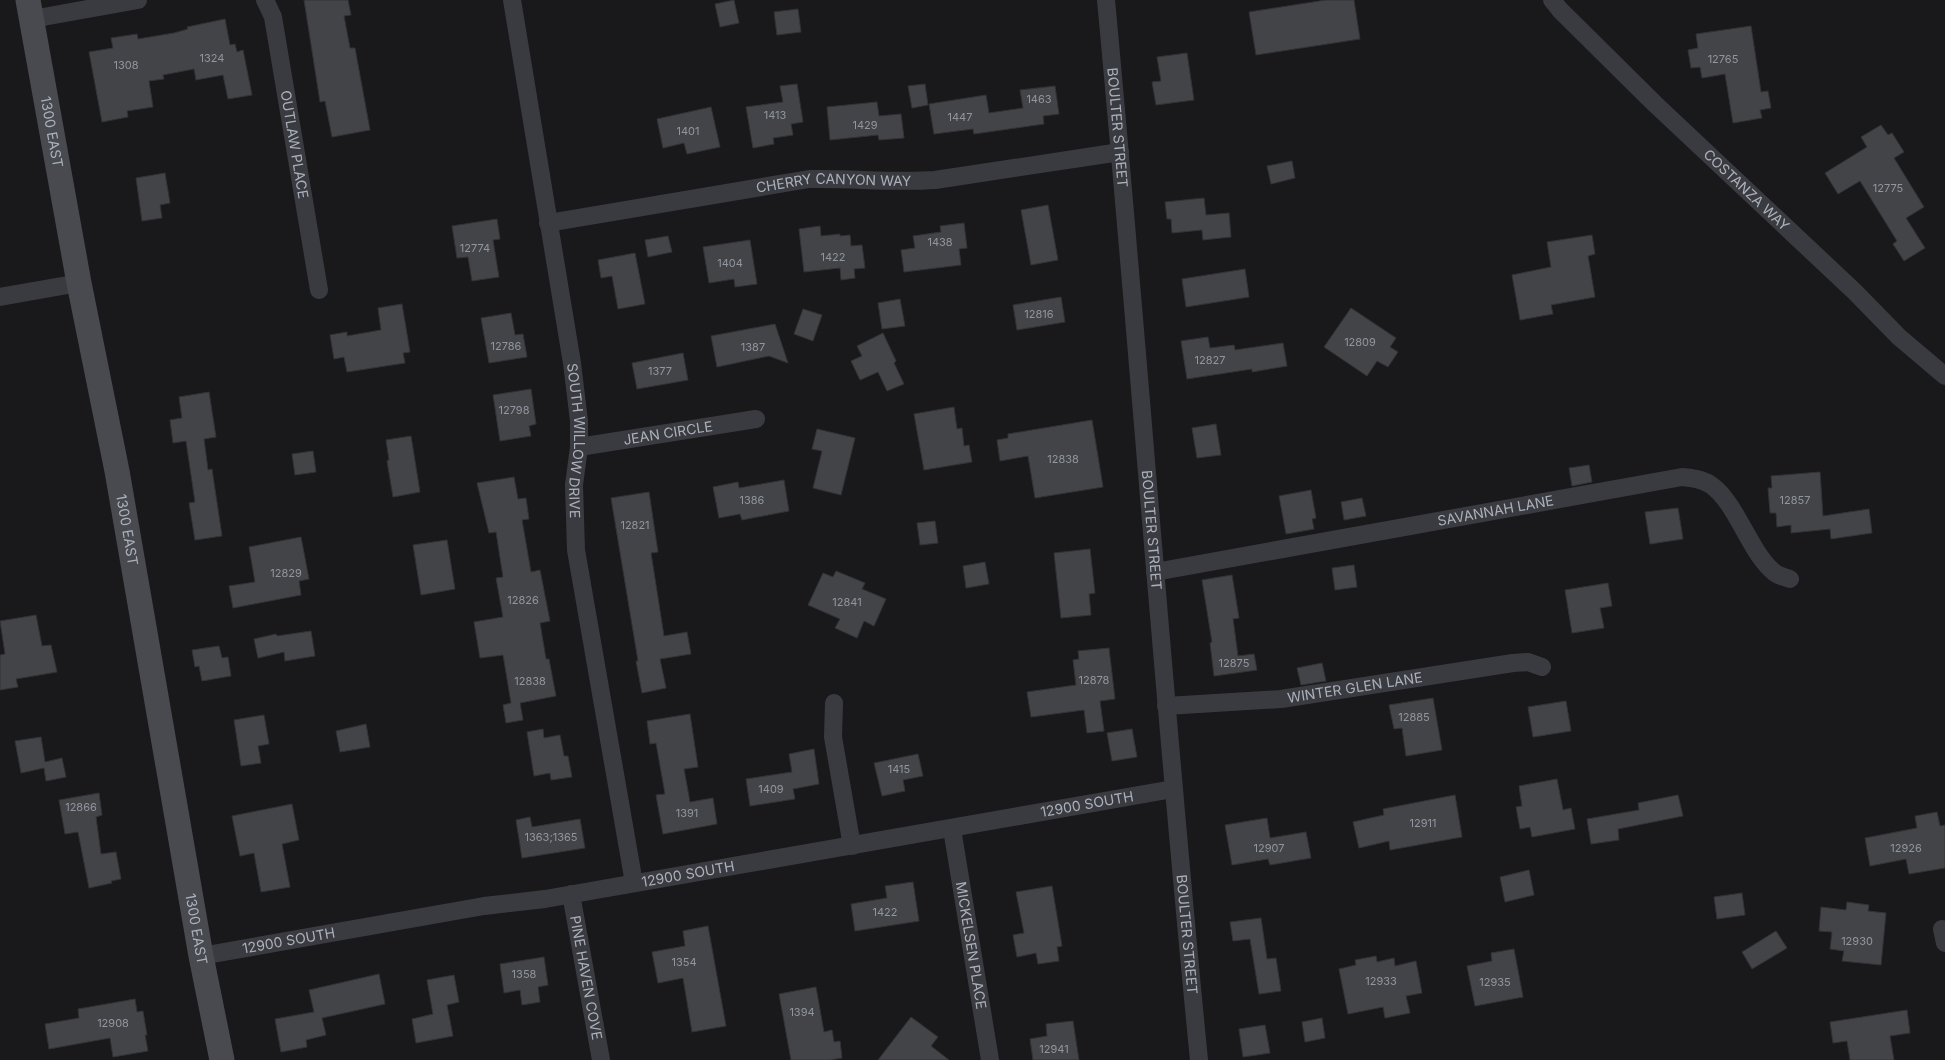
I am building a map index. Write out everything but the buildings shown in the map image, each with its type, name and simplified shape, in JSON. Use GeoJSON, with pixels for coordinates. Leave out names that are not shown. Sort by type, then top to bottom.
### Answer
{"type":"FeatureCollection","features":[{"type":"Feature","properties":{"kind":"main road","name":"1300 EAST"},"geometry":{"type":"LineString","coordinates":[[30,9],[78,283],[117,471],[201,956],[222,1060]]}},
{"type":"Feature","properties":{"kind":"street"},"geometry":{"type":"LineString","coordinates":[[30,9],[138,0]]}},
{"type":"Feature","properties":{"kind":"street","name":"OUTLAW PLACE"},"geometry":{"type":"LineString","coordinates":[[265,0],[273,17],[319,290]]}},
{"type":"Feature","properties":{"kind":"street","name":"SOUTH WILLOW DRIVE"},"geometry":{"type":"LineString","coordinates":[[512,0],[572,363],[579,421],[579,447],[574,492],[576,550],[634,883]]}},
{"type":"Feature","properties":{"kind":"street","name":"BOULTER STREET"},"geometry":{"type":"LineString","coordinates":[[1106,0],[1173,790],[1199,1060]]}},
{"type":"Feature","properties":{"kind":"street","name":"COSTANZA WAY"},"geometry":{"type":"LineString","coordinates":[[1552,0],[1655,104],[1855,292],[1899,337],[1945,376]]}},
{"type":"Feature","properties":{"kind":"street","name":"CHERRY CANYON WAY"},"geometry":{"type":"LineString","coordinates":[[548,224],[809,179],[912,182],[1120,152]]}},
{"type":"Feature","properties":{"kind":"street"},"geometry":{"type":"LineString","coordinates":[[0,297],[78,283]]}},
{"type":"Feature","properties":{"kind":"street","name":"JEAN CIRCLE"},"geometry":{"type":"LineString","coordinates":[[579,447],[756,419]]}},
{"type":"Feature","properties":{"kind":"street","name":"SAVANNAH LANE"},"geometry":{"type":"LineString","coordinates":[[1155,572],[1682,477],[1698,479],[1712,486],[1722,497],[1766,564],[1776,574],[1790,579]]}},
{"type":"Feature","properties":{"kind":"street","name":"WINTER GLEN LANE"},"geometry":{"type":"LineString","coordinates":[[1166,706],[1281,698],[1513,663],[1528,662],[1542,667]]}},
{"type":"Feature","properties":{"kind":"street"},"geometry":{"type":"LineString","coordinates":[[834,704],[833,737],[852,846]]}},
{"type":"Feature","properties":{"kind":"street","name":"12900 SOUTH"},"geometry":{"type":"LineString","coordinates":[[201,956],[484,906],[571,894],[1173,790]]}},
{"type":"Feature","properties":{"kind":"street","name":"MICKELSEN PLACE"},"geometry":{"type":"LineString","coordinates":[[952,829],[990,1060]]}},
{"type":"Feature","properties":{"kind":"street","name":"PINE HAVEN COVE"},"geometry":{"type":"LineString","coordinates":[[571,894],[601,1060]]}}]}
